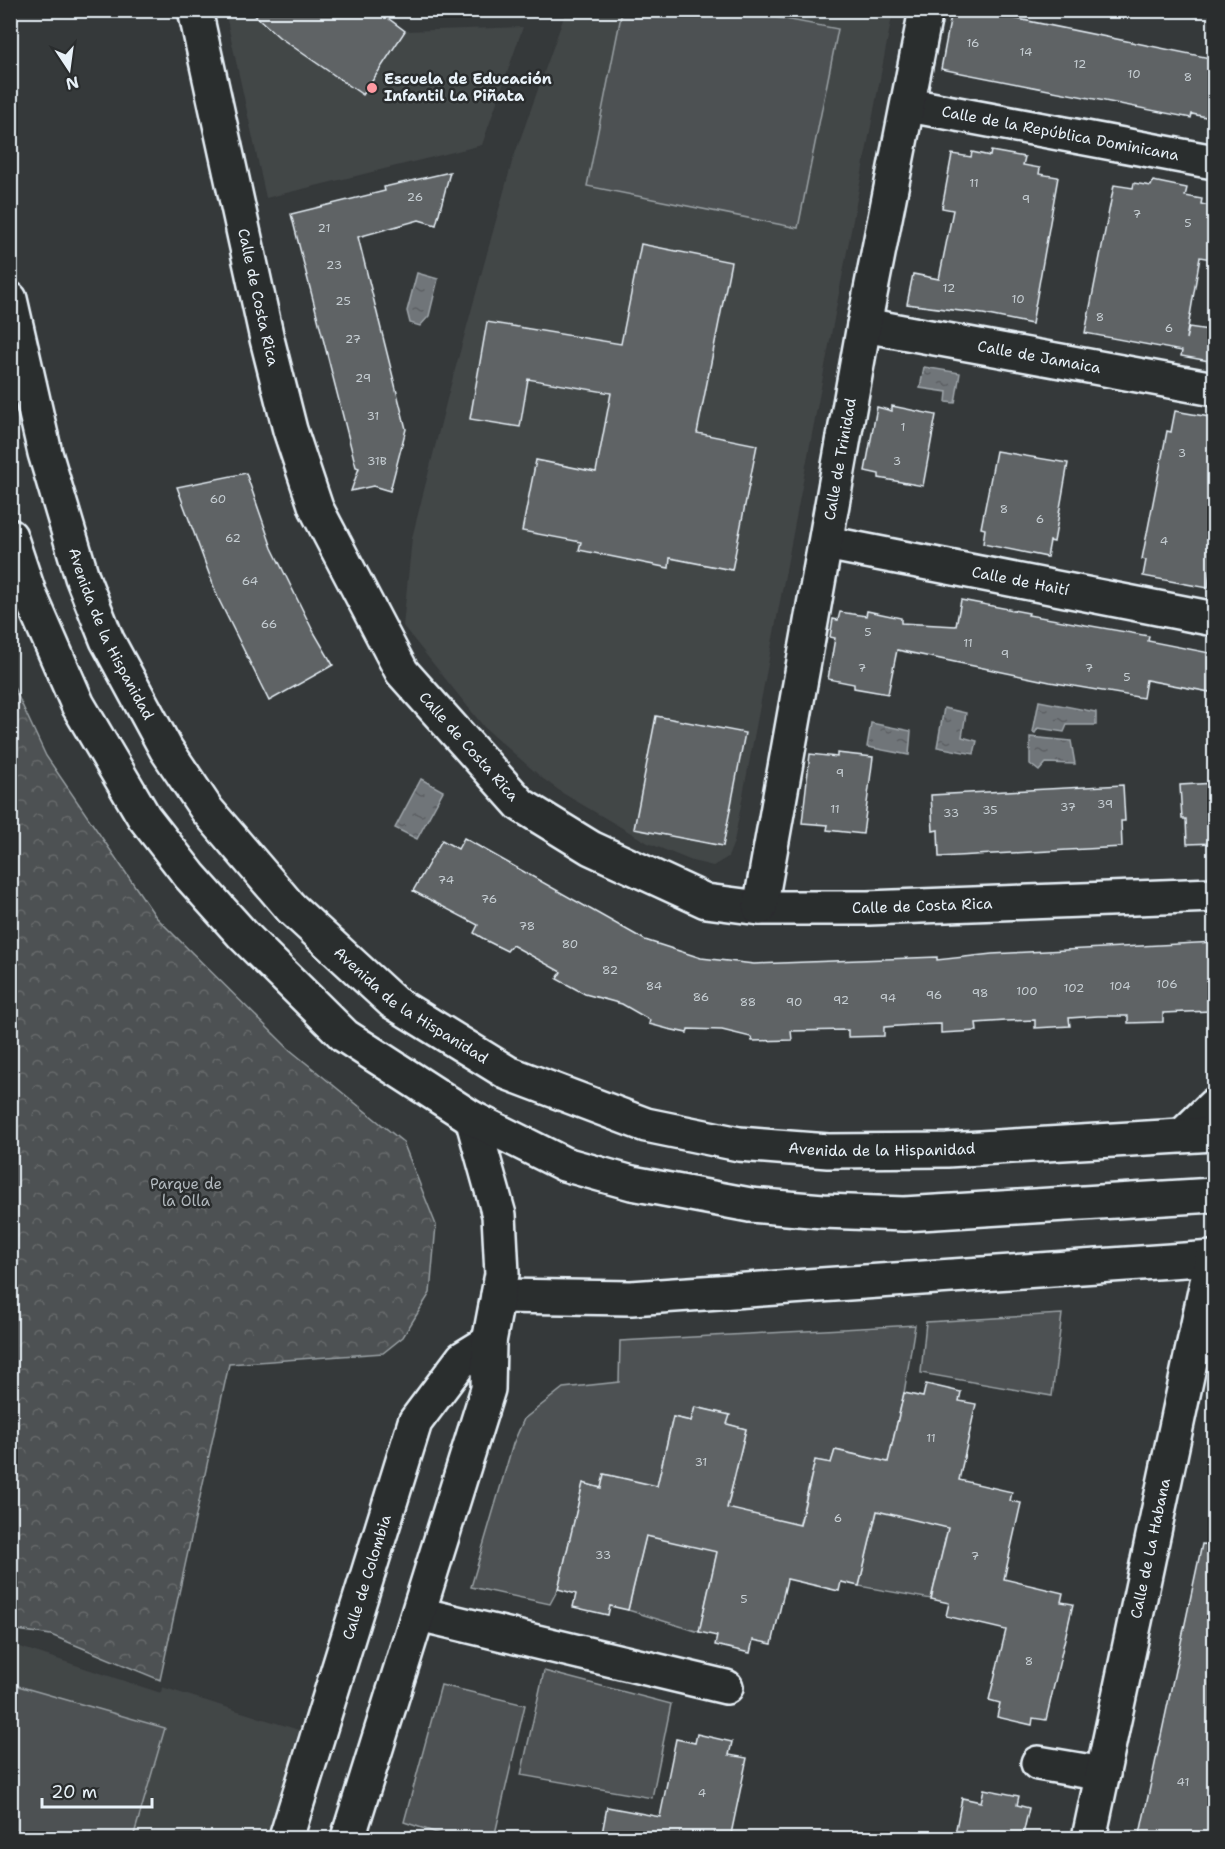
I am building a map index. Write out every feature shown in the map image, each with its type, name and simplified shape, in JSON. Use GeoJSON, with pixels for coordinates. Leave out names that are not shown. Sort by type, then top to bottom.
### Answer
{"type":"FeatureCollection","features":[{"type":"Feature","properties":{"kind":"street","name":"Calle de Costa Rica"},"geometry":{"type":"LineString","coordinates":[[195,10],[290,430],[316,508],[402,672],[521,805],[591,848],[706,901],[760,908],[868,908],[1215,895]]}},
{"type":"Feature","properties":{"kind":"street","name":"Calle de Trinidad"},"geometry":{"type":"LineString","coordinates":[[760,908],[864,325],[926,10]]}},
{"type":"Feature","properties":{"kind":"street","name":"Calle de la República Dominicana"},"geometry":{"type":"LineString","coordinates":[[909,105],[1215,162]]}},
{"type":"Feature","properties":{"kind":"street","name":"Avenida de la Hispanidad"},"geometry":{"type":"LineString","coordinates":[[10,299],[45,453],[82,577],[107,640],[166,749],[207,810],[291,908],[393,1002],[508,1073],[646,1125],[739,1144],[828,1151],[947,1150],[1102,1143],[1199,1134]]}},
{"type":"Feature","properties":{"kind":"street","name":"Calle de Jamaica"},"geometry":{"type":"LineString","coordinates":[[864,325],[1215,389]]}},
{"type":"Feature","properties":{"kind":"street"},"geometry":{"type":"LineString","coordinates":[[10,536],[29,593],[78,705],[144,817],[190,876],[243,935],[345,1036],[472,1119],[564,1164],[632,1184],[750,1205],[904,1214],[1215,1195]]}},
{"type":"Feature","properties":{"kind":"street","name":"Calle de Haití"},"geometry":{"type":"LineString","coordinates":[[826,543],[1215,619]]}},
{"type":"Feature","properties":{"kind":"street"},"geometry":{"type":"LineString","coordinates":[[1199,1134],[1215,1105]]}},
{"type":"Feature","properties":{"kind":"street"},"geometry":{"type":"LineString","coordinates":[[348,1839],[488,1389],[489,1342],[502,1274],[499,1215],[472,1119]]}},
{"type":"Feature","properties":{"kind":"street"},"geometry":{"type":"LineString","coordinates":[[498,1296],[631,1298],[1213,1258]]}},
{"type":"Feature","properties":{"kind":"street","name":"Calle de La Habana"},"geometry":{"type":"LineString","coordinates":[[1089,1839],[1213,1258]]}},
{"type":"Feature","properties":{"kind":"street","name":"Calle de Colombia"},"geometry":{"type":"LineString","coordinates":[[286,1839],[415,1422],[463,1358],[489,1342]]}},
{"type":"Feature","properties":{"kind":"street"},"geometry":{"type":"LineString","coordinates":[[419,1614],[726,1687]]}},
{"type":"Feature","properties":{"kind":"street"},"geometry":{"type":"LineString","coordinates":[[1038,1763],[1103,1774]]}},
{"type":"Feature","properties":{"kind":"shaded area","name":"Escuela de Educación Infantil La Piñata"},"geometry":{"type":"Polygon","coordinates":[[[225,11],[383,11],[383,15],[405,31],[523,27],[482,145],[266,198],[225,11]]]}},
{"type":"Feature","properties":{"kind":"shaded area"},"geometry":{"type":"Polygon","coordinates":[[[566,11],[893,11],[734,842],[728,857],[713,866],[692,861],[648,843],[564,794],[542,778],[484,727],[403,626],[412,538],[447,399],[512,162],[566,11]]]}},
{"type":"Feature","properties":{"kind":"shaded area"},"geometry":{"type":"Polygon","coordinates":[[[11,1644],[161,1693],[162,1687],[299,1730],[267,1838],[11,1838],[11,1644]]]}},
{"type":"Feature","properties":{"kind":"green space"},"geometry":{"type":"Polygon","coordinates":[[[622,11],[743,11],[838,29],[798,228],[587,186],[622,11]]]}},
{"type":"Feature","properties":{"kind":"green space","name":"Parque de la Olla"},"geometry":{"type":"Polygon","coordinates":[[[10,679],[46,756],[156,917],[290,1050],[403,1142],[436,1225],[430,1293],[403,1337],[383,1353],[229,1364],[160,1680],[51,1635],[11,1629],[10,679]]]}},
{"type":"Feature","properties":{"kind":"green space"},"geometry":{"type":"Polygon","coordinates":[[[1062,1314],[1052,1396],[921,1373],[926,1322],[1062,1314]]]}},
{"type":"Feature","properties":{"kind":"green space"},"geometry":{"type":"Polygon","coordinates":[[[915,1325],[904,1393],[886,1471],[870,1458],[835,1450],[831,1463],[815,1460],[796,1538],[725,1517],[746,1429],[727,1424],[729,1415],[695,1407],[691,1421],[673,1417],[655,1496],[604,1474],[601,1488],[583,1484],[558,1589],[550,1604],[471,1587],[513,1444],[524,1419],[563,1388],[619,1382],[620,1341],[915,1325]]]}},
{"type":"Feature","properties":{"kind":"green space"},"geometry":{"type":"Polygon","coordinates":[[[880,1499],[950,1520],[931,1599],[859,1586],[880,1499]]]}},
{"type":"Feature","properties":{"kind":"green space"},"geometry":{"type":"Polygon","coordinates":[[[649,1522],[719,1544],[699,1632],[628,1610],[649,1522]]]}},
{"type":"Feature","properties":{"kind":"green space"},"geometry":{"type":"Polygon","coordinates":[[[544,1671],[671,1704],[652,1798],[521,1775],[544,1671]]]}},
{"type":"Feature","properties":{"kind":"green space"},"geometry":{"type":"Polygon","coordinates":[[[11,1684],[165,1728],[133,1838],[11,1838],[11,1684]]]}},
{"type":"Feature","properties":{"kind":"green space"},"geometry":{"type":"Polygon","coordinates":[[[441,1685],[525,1705],[494,1838],[452,1838],[404,1822],[441,1685]]]}},
{"type":"Feature","properties":{"kind":"water"},"geometry":{"type":"Polygon","coordinates":[[[417,273],[438,279],[429,316],[420,326],[410,323],[407,311],[417,273]]]}},
{"type":"Feature","properties":{"kind":"water"},"geometry":{"type":"Polygon","coordinates":[[[924,367],[960,373],[955,403],[946,402],[947,392],[920,388],[924,367]]]}},
{"type":"Feature","properties":{"kind":"water"},"geometry":{"type":"Polygon","coordinates":[[[1039,701],[1096,712],[1096,725],[1067,725],[1064,732],[1038,728],[1035,733],[1033,732],[1039,701]]]}},
{"type":"Feature","properties":{"kind":"water"},"geometry":{"type":"Polygon","coordinates":[[[944,708],[966,713],[962,737],[977,741],[974,754],[937,747],[944,708]]]}},
{"type":"Feature","properties":{"kind":"water"},"geometry":{"type":"Polygon","coordinates":[[[871,723],[911,731],[909,755],[867,747],[871,723]]]}},
{"type":"Feature","properties":{"kind":"water"},"geometry":{"type":"Polygon","coordinates":[[[1030,737],[1071,741],[1075,764],[1046,763],[1039,771],[1030,764],[1030,737]]]}},
{"type":"Feature","properties":{"kind":"water"},"geometry":{"type":"Polygon","coordinates":[[[421,779],[443,791],[417,839],[395,828],[421,779]]]}},
{"type":"Feature","properties":{"kind":"building"},"geometry":{"type":"Polygon","coordinates":[[[249,10],[377,10],[405,31],[363,95],[279,37],[249,10]]]}},
{"type":"Feature","properties":{"kind":"building"},"geometry":{"type":"Polygon","coordinates":[[[952,10],[974,10],[1215,59],[1215,119],[1192,114],[1191,118],[941,69],[952,10]]]}},
{"type":"Feature","properties":{"kind":"building"},"geometry":{"type":"Polygon","coordinates":[[[991,151],[1025,157],[1023,165],[1040,168],[1039,174],[1058,177],[1032,324],[983,314],[907,304],[913,274],[939,279],[953,210],[942,208],[952,154],[971,157],[972,152],[990,156],[991,151]]]}},
{"type":"Feature","properties":{"kind":"building"},"geometry":{"type":"Polygon","coordinates":[[[450,172],[436,225],[419,220],[358,237],[406,429],[390,491],[373,486],[351,491],[359,468],[356,467],[291,214],[385,191],[384,187],[450,172]]]}},
{"type":"Feature","properties":{"kind":"building"},"geometry":{"type":"Polygon","coordinates":[[[1153,181],[1187,188],[1185,196],[1202,199],[1201,204],[1215,207],[1215,239],[1211,259],[1200,257],[1186,339],[1189,327],[1215,331],[1215,362],[1181,356],[1182,351],[1085,333],[1114,185],[1133,188],[1134,183],[1151,186],[1153,181]]]}},
{"type":"Feature","properties":{"kind":"building"},"geometry":{"type":"Polygon","coordinates":[[[641,244],[731,262],[697,433],[757,445],[732,570],[670,558],[669,568],[579,550],[581,542],[522,531],[536,460],[596,472],[611,393],[528,379],[520,427],[470,419],[487,322],[621,344],[641,244]]]}},
{"type":"Feature","properties":{"kind":"building"},"geometry":{"type":"Polygon","coordinates":[[[892,406],[936,415],[923,486],[879,478],[879,474],[865,471],[877,407],[892,411],[892,406]]]}},
{"type":"Feature","properties":{"kind":"building"},"geometry":{"type":"Polygon","coordinates":[[[1175,411],[1215,418],[1215,573],[1210,572],[1208,588],[1143,576],[1146,560],[1142,559],[1167,431],[1171,432],[1175,411]]]}},
{"type":"Feature","properties":{"kind":"building"},"geometry":{"type":"Polygon","coordinates":[[[996,451],[1068,463],[1054,542],[1050,541],[1047,557],[983,544],[985,529],[981,528],[996,451]]]}},
{"type":"Feature","properties":{"kind":"building"},"geometry":{"type":"Polygon","coordinates":[[[246,473],[272,548],[312,629],[333,665],[269,701],[218,598],[177,487],[246,473]]]}},
{"type":"Feature","properties":{"kind":"building"},"geometry":{"type":"Polygon","coordinates":[[[961,600],[1029,613],[1028,615],[1149,636],[1148,641],[1215,654],[1215,693],[1146,680],[1143,698],[1050,682],[897,650],[888,694],[854,688],[854,684],[828,679],[835,638],[830,637],[833,619],[838,620],[840,612],[866,616],[867,611],[901,618],[901,623],[956,626],[961,600]]]}},
{"type":"Feature","properties":{"kind":"building"},"geometry":{"type":"Polygon","coordinates":[[[656,716],[745,733],[723,846],[634,829],[656,716]]]}},
{"type":"Feature","properties":{"kind":"building"},"geometry":{"type":"Polygon","coordinates":[[[837,753],[873,757],[863,834],[827,830],[828,825],[802,823],[810,754],[837,757],[837,753]]]}},
{"type":"Feature","properties":{"kind":"building"},"geometry":{"type":"Polygon","coordinates":[[[1215,783],[1215,843],[1187,844],[1186,819],[1182,819],[1180,785],[1215,783]]]}},
{"type":"Feature","properties":{"kind":"building"},"geometry":{"type":"Polygon","coordinates":[[[1123,785],[1125,821],[1121,821],[1122,847],[939,857],[938,830],[933,831],[931,795],[1123,785]]]}},
{"type":"Feature","properties":{"kind":"building"},"geometry":{"type":"Polygon","coordinates":[[[464,838],[645,940],[701,958],[754,964],[937,957],[937,960],[992,954],[1215,942],[1215,1008],[1211,1008],[1211,1011],[1163,1013],[1163,1022],[1128,1023],[1128,1016],[1098,1016],[1069,1018],[1070,1026],[1035,1028],[1035,1020],[1006,1021],[976,1023],[977,1031],[941,1033],[941,1024],[884,1027],[884,1036],[848,1037],[848,1030],[791,1031],[792,1040],[752,1041],[751,1037],[722,1030],[688,1029],[687,1033],[668,1029],[649,1024],[650,1020],[622,1004],[585,994],[557,979],[561,972],[512,945],[507,951],[489,942],[474,933],[478,925],[413,891],[442,840],[458,849],[464,838]]]}},
{"type":"Feature","properties":{"kind":"building"},"geometry":{"type":"Polygon","coordinates":[[[926,1384],[961,1392],[959,1401],[976,1404],[959,1480],[1012,1492],[1010,1501],[1021,1503],[1004,1579],[1063,1593],[1061,1602],[1073,1604],[1046,1720],[1033,1718],[1032,1725],[997,1717],[1000,1703],[989,1700],[1006,1630],[946,1616],[949,1603],[931,1599],[948,1528],[877,1511],[859,1586],[841,1582],[839,1591],[787,1579],[772,1644],[753,1640],[750,1653],[715,1645],[717,1636],[699,1632],[717,1552],[646,1536],[628,1610],[610,1606],[608,1615],[573,1607],[576,1594],[558,1589],[583,1483],[601,1488],[604,1474],[657,1486],[673,1417],[691,1421],[695,1407],[730,1415],[727,1424],[746,1429],[727,1508],[800,1525],[815,1460],[831,1463],[835,1450],[888,1462],[904,1393],[923,1397],[926,1384]]]}},
{"type":"Feature","properties":{"kind":"building"},"geometry":{"type":"Polygon","coordinates":[[[1202,1544],[1215,1545],[1215,1839],[1159,1839],[1140,1834],[1202,1544]]]}},
{"type":"Feature","properties":{"kind":"building"},"geometry":{"type":"Polygon","coordinates":[[[697,1734],[732,1742],[729,1755],[747,1758],[730,1839],[601,1839],[607,1807],[660,1817],[676,1739],[695,1743],[697,1734]]]}},
{"type":"Feature","properties":{"kind":"building"},"geometry":{"type":"Polygon","coordinates":[[[984,1789],[1019,1796],[1017,1805],[1029,1808],[1022,1839],[954,1839],[962,1798],[981,1802],[984,1789]]]}},
{"type":"Feature","properties":{"kind":"place","name":"Escuela de Educación Infantil La Piñata"},"geometry":{"type":"Point","coordinates":[372,88]}}]}
